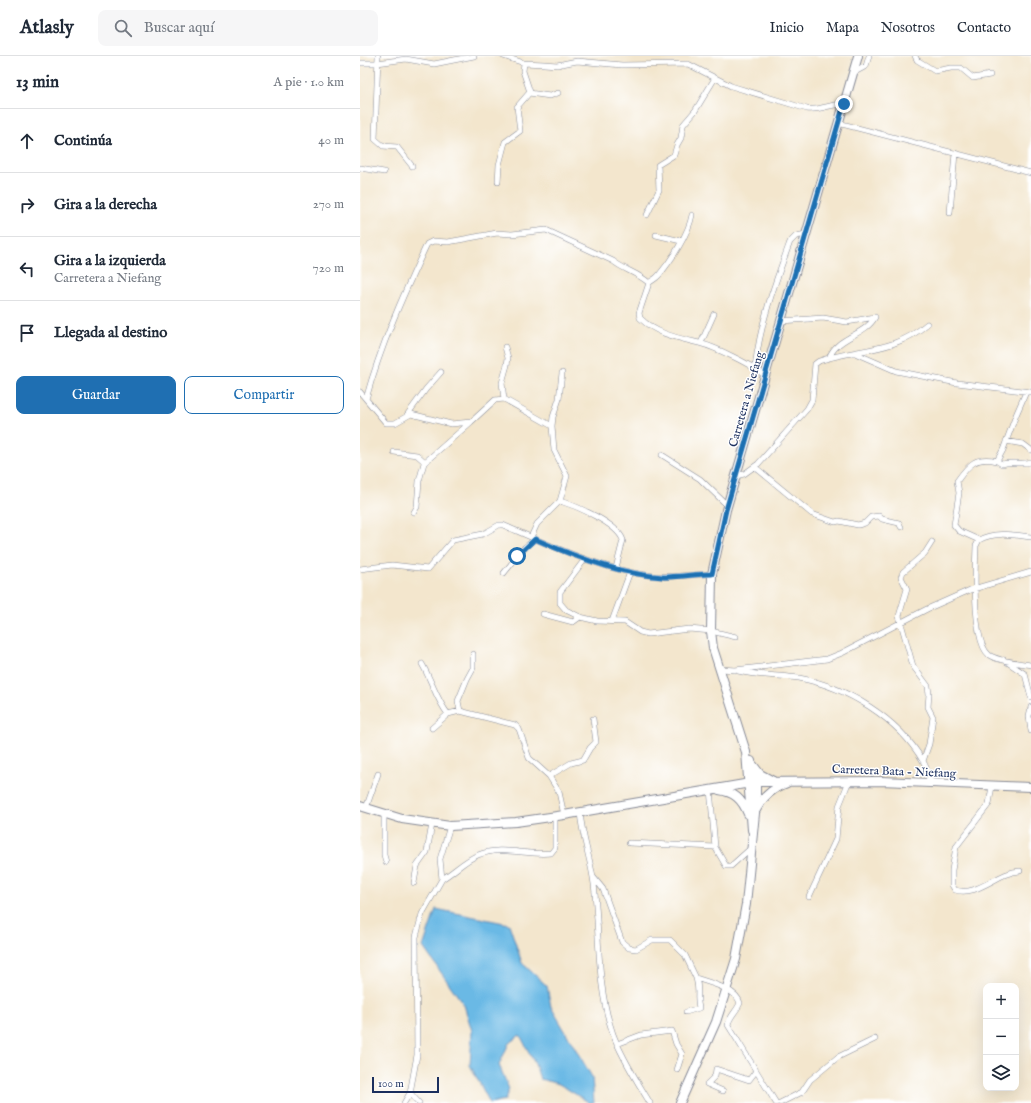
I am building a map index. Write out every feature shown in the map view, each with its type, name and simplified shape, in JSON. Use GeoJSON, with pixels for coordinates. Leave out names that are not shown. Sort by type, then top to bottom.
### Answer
{"type":"FeatureCollection","features":[{"type":"Feature","properties":{"kind":"main road","name":"Carretera a Niefang"},"geometry":{"type":"LineString","coordinates":[[748,756],[713,648],[710,591],[712,574],[727,504],[858,56]]}},
{"type":"Feature","properties":{"kind":"main road"},"geometry":{"type":"LineString","coordinates":[[748,756],[749,772],[752,782],[748,796],[752,826]]}},
{"type":"Feature","properties":{"kind":"main road"},"geometry":{"type":"LineString","coordinates":[[748,756],[755,769],[773,781]]}},
{"type":"Feature","properties":{"kind":"main road"},"geometry":{"type":"LineString","coordinates":[[680,1103],[716,1022],[727,990],[742,933],[752,826],[755,812],[748,756]]}},
{"type":"Feature","properties":{"kind":"main road"},"geometry":{"type":"LineString","coordinates":[[739,784],[744,782],[749,772]]}},
{"type":"Feature","properties":{"kind":"main road"},"geometry":{"type":"LineString","coordinates":[[755,812],[768,793],[779,786],[794,781]]}},
{"type":"Feature","properties":{"kind":"main road","name":"Carretera Bata - Niefang"},"geometry":{"type":"LineString","coordinates":[[363,807],[384,814],[432,824],[450,826],[483,825],[559,816],[752,782],[849,781],[1031,787]]}},
{"type":"Feature","properties":{"kind":"main road"},"geometry":{"type":"LineString","coordinates":[[712,789],[729,791],[735,795],[742,802],[752,826]]}},
{"type":"Feature","properties":{"kind":"street"},"geometry":{"type":"LineString","coordinates":[[378,56],[375,139],[383,146],[397,147],[412,166]]}},
{"type":"Feature","properties":{"kind":"street"},"geometry":{"type":"LineString","coordinates":[[360,63],[377,63],[406,59],[434,64],[474,56]]}},
{"type":"Feature","properties":{"kind":"street"},"geometry":{"type":"LineString","coordinates":[[503,56],[524,63],[557,65],[583,61],[622,65],[683,64],[693,66],[731,86],[807,109],[812,110],[834,104],[844,104]]}},
{"type":"Feature","properties":{"kind":"street"},"geometry":{"type":"LineString","coordinates":[[853,73],[866,66],[869,56]]}},
{"type":"Feature","properties":{"kind":"street"},"geometry":{"type":"LineString","coordinates":[[915,56],[917,60],[935,71],[963,68],[973,78],[990,75]]}},
{"type":"Feature","properties":{"kind":"street"},"geometry":{"type":"LineString","coordinates":[[524,63],[523,71],[530,93]]}},
{"type":"Feature","properties":{"kind":"street"},"geometry":{"type":"LineString","coordinates":[[648,214],[659,190],[658,165],[674,155],[681,138],[683,125],[695,111],[715,78]]}},
{"type":"Feature","properties":{"kind":"street"},"geometry":{"type":"LineString","coordinates":[[530,93],[550,96],[558,94]]}},
{"type":"Feature","properties":{"kind":"street"},"geometry":{"type":"LineString","coordinates":[[498,182],[499,165],[505,142],[520,131],[517,107],[530,93]]}},
{"type":"Feature","properties":{"kind":"street"},"geometry":{"type":"LineString","coordinates":[[838,123],[1031,173]]}},
{"type":"Feature","properties":{"kind":"street"},"geometry":{"type":"LineString","coordinates":[[950,213],[956,153]]}},
{"type":"Feature","properties":{"kind":"street"},"geometry":{"type":"LineString","coordinates":[[360,168],[384,172]]}},
{"type":"Feature","properties":{"kind":"street"},"geometry":{"type":"LineString","coordinates":[[692,215],[690,226],[681,241],[658,277],[649,283],[639,313],[640,318],[648,325],[670,336],[701,344],[755,368],[765,376]]}},
{"type":"Feature","properties":{"kind":"street"},"geometry":{"type":"LineString","coordinates":[[366,399],[384,344],[406,290],[427,244],[433,241],[448,242],[497,233],[512,234],[546,230],[600,255],[622,269],[644,278],[649,283]]}},
{"type":"Feature","properties":{"kind":"street"},"geometry":{"type":"LineString","coordinates":[[755,368],[760,332],[767,305],[790,242],[796,236],[806,234]]}},
{"type":"Feature","properties":{"kind":"street"},"geometry":{"type":"LineString","coordinates":[[656,235],[681,241]]}},
{"type":"Feature","properties":{"kind":"street"},"geometry":{"type":"LineString","coordinates":[[701,344],[714,314]]}},
{"type":"Feature","properties":{"kind":"street"},"geometry":{"type":"LineString","coordinates":[[781,321],[823,318],[847,322],[874,317],[868,325],[833,349],[829,358]]}},
{"type":"Feature","properties":{"kind":"street"},"geometry":{"type":"LineString","coordinates":[[736,476],[744,474],[755,467],[807,409],[812,400],[815,364],[829,358],[900,342],[915,334],[927,324]]}},
{"type":"Feature","properties":{"kind":"street"},"geometry":{"type":"LineString","coordinates":[[504,399],[502,383],[508,358],[505,347]]}},
{"type":"Feature","properties":{"kind":"street"},"geometry":{"type":"LineString","coordinates":[[856,353],[896,370],[957,383],[1029,392],[997,460]]}},
{"type":"Feature","properties":{"kind":"street"},"geometry":{"type":"LineString","coordinates":[[360,392],[386,423],[395,423],[407,415],[422,393],[441,372]]}},
{"type":"Feature","properties":{"kind":"street"},"geometry":{"type":"LineString","coordinates":[[504,573],[533,538],[537,524],[560,501],[567,476],[554,450],[552,426],[553,417],[560,400],[562,373]]}},
{"type":"Feature","properties":{"kind":"street"},"geometry":{"type":"LineString","coordinates":[[414,512],[417,507],[419,481],[425,462],[495,400],[504,399],[552,426]]}},
{"type":"Feature","properties":{"kind":"street"},"geometry":{"type":"LineString","coordinates":[[407,415],[416,415],[451,424],[471,422]]}},
{"type":"Feature","properties":{"kind":"street"},"geometry":{"type":"LineString","coordinates":[[1006,441],[1024,444],[1031,450]]}},
{"type":"Feature","properties":{"kind":"street"},"geometry":{"type":"LineString","coordinates":[[394,452],[417,455],[425,462]]}},
{"type":"Feature","properties":{"kind":"street"},"geometry":{"type":"LineString","coordinates":[[662,456],[700,479],[727,504]]}},
{"type":"Feature","properties":{"kind":"street"},"geometry":{"type":"LineString","coordinates":[[978,540],[959,531],[954,525],[959,492],[957,481],[964,471],[978,459],[987,458],[997,460],[1002,464],[1012,462],[1024,464],[1031,462]]}},
{"type":"Feature","properties":{"kind":"street"},"geometry":{"type":"LineString","coordinates":[[755,467],[803,505],[812,514],[834,522],[839,521],[854,525],[865,523],[871,517],[879,516],[882,519],[899,523],[901,527]]}},
{"type":"Feature","properties":{"kind":"street"},"geometry":{"type":"LineString","coordinates":[[560,501],[577,507],[618,532],[623,540],[616,568]]}},
{"type":"Feature","properties":{"kind":"street"},"geometry":{"type":"LineString","coordinates":[[360,569],[392,565],[428,569],[453,540],[483,534],[499,525],[503,525],[585,559],[630,572],[665,577],[712,574]]}},
{"type":"Feature","properties":{"kind":"street"},"geometry":{"type":"LineString","coordinates":[[1031,537],[998,535],[987,536],[978,540],[976,546],[975,589],[982,645],[988,655],[994,658],[1031,665]]}},
{"type":"Feature","properties":{"kind":"street"},"geometry":{"type":"LineString","coordinates":[[923,762],[929,744],[933,717],[928,707],[929,694],[926,682],[917,673],[913,666],[899,616],[907,589],[901,577],[902,572],[925,553],[932,542]]}},
{"type":"Feature","properties":{"kind":"street"},"geometry":{"type":"LineString","coordinates":[[585,559],[564,585],[559,597],[560,603],[566,610],[597,621],[625,622],[640,632],[648,634],[689,629],[711,631],[736,637]]}},
{"type":"Feature","properties":{"kind":"street"},"geometry":{"type":"LineString","coordinates":[[612,621],[630,572]]}},
{"type":"Feature","properties":{"kind":"street"},"geometry":{"type":"LineString","coordinates":[[721,670],[735,670],[827,658],[842,653],[901,624],[927,609],[975,589],[1031,572]]}},
{"type":"Feature","properties":{"kind":"street"},"geometry":{"type":"LineString","coordinates":[[543,614],[574,622],[580,616]]}},
{"type":"Feature","properties":{"kind":"street"},"geometry":{"type":"LineString","coordinates":[[460,711],[458,701],[466,679],[474,668],[473,654]]}},
{"type":"Feature","properties":{"kind":"street"},"geometry":{"type":"LineString","coordinates":[[1003,660],[1025,674],[1031,697]]}},
{"type":"Feature","properties":{"kind":"street"},"geometry":{"type":"LineString","coordinates":[[422,664],[432,682],[442,707],[448,714]]}},
{"type":"Feature","properties":{"kind":"street"},"geometry":{"type":"LineString","coordinates":[[735,670],[749,674],[799,678],[830,686],[859,700],[890,723],[908,740],[923,762],[932,784]]}},
{"type":"Feature","properties":{"kind":"street"},"geometry":{"type":"LineString","coordinates":[[1031,707],[1029,722],[1031,732]]}},
{"type":"Feature","properties":{"kind":"street"},"geometry":{"type":"LineString","coordinates":[[404,1103],[410,1094],[416,1055],[416,936],[422,914],[442,879],[478,855],[487,852],[501,851],[533,854],[551,853],[555,848],[559,816],[559,792],[549,776],[529,758],[519,729],[515,725],[460,711],[448,714],[432,728]]}},
{"type":"Feature","properties":{"kind":"street"},"geometry":{"type":"LineString","coordinates":[[549,776],[571,763],[583,760],[590,748],[596,742],[593,719]]}},
{"type":"Feature","properties":{"kind":"street"},"geometry":{"type":"LineString","coordinates":[[363,807],[378,774]]}},
{"type":"Feature","properties":{"kind":"street"},"geometry":{"type":"LineString","coordinates":[[810,897],[836,839],[839,806],[849,781]]}},
{"type":"Feature","properties":{"kind":"street"},"geometry":{"type":"LineString","coordinates":[[992,786],[989,804],[956,847],[952,870],[952,885],[955,890],[960,892],[974,890],[1007,873],[1020,870]]}},
{"type":"Feature","properties":{"kind":"street"},"geometry":{"type":"LineString","coordinates":[[712,789],[715,847],[721,861],[726,866],[731,866],[751,848]]}},
{"type":"Feature","properties":{"kind":"street"},"geometry":{"type":"LineString","coordinates":[[580,812],[584,841],[592,874],[602,984],[609,1019],[617,1044],[650,1103]]}},
{"type":"Feature","properties":{"kind":"street"},"geometry":{"type":"LineString","coordinates":[[384,814],[384,855],[386,862]]}},
{"type":"Feature","properties":{"kind":"street"},"geometry":{"type":"LineString","coordinates":[[414,883],[416,866],[427,852],[432,824]]}},
{"type":"Feature","properties":{"kind":"street"},"geometry":{"type":"LineString","coordinates":[[442,879],[440,859],[450,826]]}},
{"type":"Feature","properties":{"kind":"street"},"geometry":{"type":"LineString","coordinates":[[629,843],[715,847]]}},
{"type":"Feature","properties":{"kind":"street"},"geometry":{"type":"LineString","coordinates":[[592,874],[602,889],[622,942],[633,950],[641,948],[652,940],[670,940],[685,955],[700,990],[696,999],[699,1008],[686,1012]]}},
{"type":"Feature","properties":{"kind":"street"},"geometry":{"type":"LineString","coordinates":[[696,978],[727,990],[736,996],[740,1003],[728,1025],[776,1103]]}},
{"type":"Feature","properties":{"kind":"street"},"geometry":{"type":"LineString","coordinates":[[617,1044],[641,1035],[672,1031],[682,1054],[677,1070]]}},
{"type":"Feature","properties":{"kind":"street"},"geometry":{"type":"LineString","coordinates":[[780,1103],[802,1092],[810,1080],[838,1057],[875,1039]]}},
{"type":"Feature","properties":{"kind":"street"},"geometry":{"type":"LineString","coordinates":[[722,1091],[706,1084],[715,1076],[716,1069],[749,1080],[756,1071]]}},
{"type":"Feature","properties":{"kind":"street"},"geometry":{"type":"LineString","coordinates":[[410,1094],[419,1103]]}},
{"type":"Feature","properties":{"kind":"water"},"geometry":{"type":"Polygon","coordinates":[[[436,909],[509,924],[522,963],[547,986],[551,1007],[592,1077],[594,1103],[590,1103],[559,1084],[540,1079],[535,1064],[520,1035],[509,1043],[499,1065],[509,1089],[505,1100],[490,1103],[470,1065],[472,1031],[464,1005],[423,947],[436,909]]]}},
{"type":"Feature","properties":{"kind":"route"},"geometry":{"type":"LineString","coordinates":[[517,556],[524,547],[535,539],[562,551],[630,572],[665,577],[712,574],[719,536],[726,510],[844,104]]}}]}
